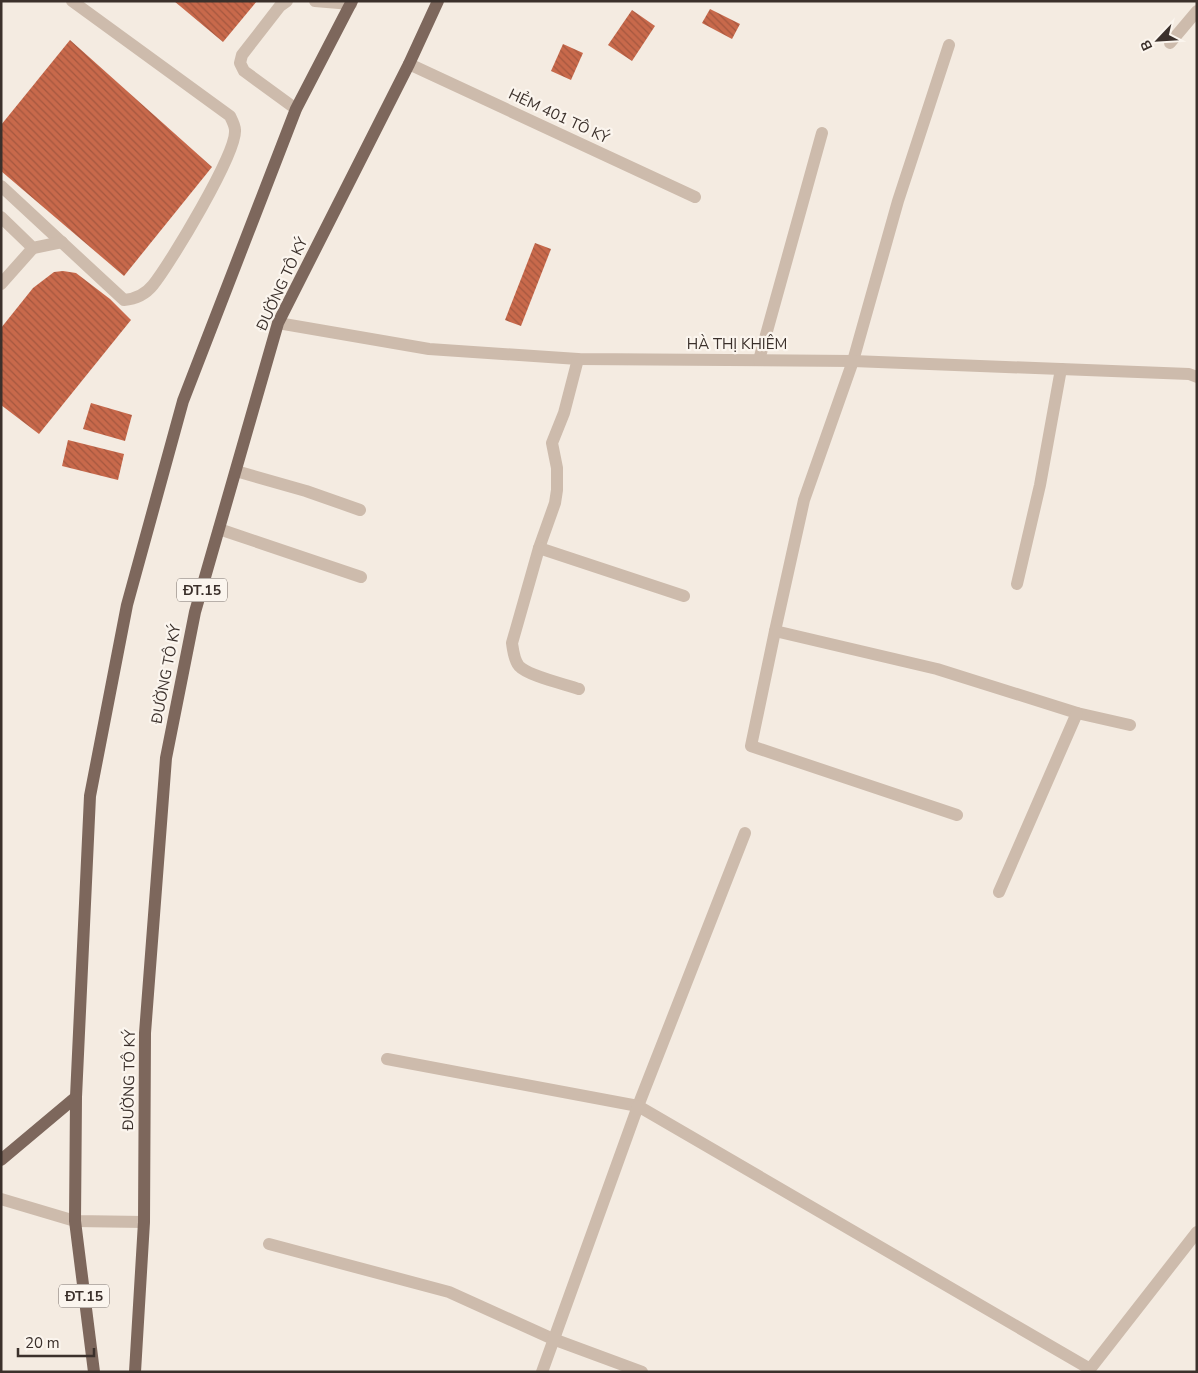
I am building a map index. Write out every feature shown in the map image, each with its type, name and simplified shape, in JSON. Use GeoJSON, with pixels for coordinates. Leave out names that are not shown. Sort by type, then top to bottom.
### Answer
{"type":"FeatureCollection","features":[{"type":"Feature","properties":{"kind":"main road","name":"ĐƯỜNG TÔ KÝ"},"geometry":{"type":"LineString","coordinates":[[135,1372],[144,1222],[145,1033],[166,758],[195,612],[278,323],[409,64],[438,1]]}},
{"type":"Feature","properties":{"kind":"main road","name":"ĐT.15"},"geometry":{"type":"LineString","coordinates":[[94,1372],[75,1221],[76,1097],[90,796],[128,605],[183,401],[296,110],[351,3]]}},
{"type":"Feature","properties":{"kind":"main road"},"geometry":{"type":"LineString","coordinates":[[1,1160],[76,1097]]}},
{"type":"Feature","properties":{"kind":"street"},"geometry":{"type":"LineString","coordinates":[[1,186],[124,300],[136,299],[152,285],[200,210],[231,150],[235,130],[230,116],[72,1]]}},
{"type":"Feature","properties":{"kind":"street"},"geometry":{"type":"LineString","coordinates":[[287,1],[280,6],[242,54],[240,63],[244,71],[296,110]]}},
{"type":"Feature","properties":{"kind":"street"},"geometry":{"type":"LineString","coordinates":[[316,1],[351,3]]}},
{"type":"Feature","properties":{"kind":"street"},"geometry":{"type":"LineString","coordinates":[[1170,43],[1197,10]]}},
{"type":"Feature","properties":{"kind":"street"},"geometry":{"type":"LineString","coordinates":[[949,45],[898,200],[853,361],[804,500],[751,746],[957,815]]}},
{"type":"Feature","properties":{"kind":"street","name":"HẺM 401 TÔ KÝ"},"geometry":{"type":"LineString","coordinates":[[409,64],[695,197]]}},
{"type":"Feature","properties":{"kind":"street"},"geometry":{"type":"LineString","coordinates":[[759,360],[822,133]]}},
{"type":"Feature","properties":{"kind":"street"},"geometry":{"type":"LineString","coordinates":[[1,217],[34,248]]}},
{"type":"Feature","properties":{"kind":"street"},"geometry":{"type":"LineString","coordinates":[[1,284],[34,248],[62,242]]}},
{"type":"Feature","properties":{"kind":"street","name":"HÀ THỊ KHIÊM"},"geometry":{"type":"LineString","coordinates":[[278,323],[429,349],[578,359],[853,361],[1189,374],[1197,377]]}},
{"type":"Feature","properties":{"kind":"street"},"geometry":{"type":"LineString","coordinates":[[578,359],[564,413],[552,443],[557,468],[555,503],[539,548],[512,643],[514,656],[520,666],[530,672],[579,689]]}},
{"type":"Feature","properties":{"kind":"street"},"geometry":{"type":"LineString","coordinates":[[1017,584],[1040,485],[1061,369]]}},
{"type":"Feature","properties":{"kind":"street"},"geometry":{"type":"LineString","coordinates":[[236,471],[306,491],[360,510]]}},
{"type":"Feature","properties":{"kind":"street"},"geometry":{"type":"LineString","coordinates":[[219,530],[361,577]]}},
{"type":"Feature","properties":{"kind":"street"},"geometry":{"type":"LineString","coordinates":[[539,548],[684,596]]}},
{"type":"Feature","properties":{"kind":"street"},"geometry":{"type":"LineString","coordinates":[[775,631],[937,669],[1077,713],[1130,725]]}},
{"type":"Feature","properties":{"kind":"street"},"geometry":{"type":"LineString","coordinates":[[999,892],[1077,713]]}},
{"type":"Feature","properties":{"kind":"street"},"geometry":{"type":"LineString","coordinates":[[542,1372],[638,1106],[745,833]]}},
{"type":"Feature","properties":{"kind":"street"},"geometry":{"type":"LineString","coordinates":[[387,1059],[638,1106],[1092,1371],[1197,1232]]}},
{"type":"Feature","properties":{"kind":"street"},"geometry":{"type":"LineString","coordinates":[[1,1199],[75,1221],[144,1222]]}},
{"type":"Feature","properties":{"kind":"street"},"geometry":{"type":"LineString","coordinates":[[269,1244],[449,1292],[553,1339],[642,1372]]}},
{"type":"Feature","properties":{"kind":"building"},"geometry":{"type":"Polygon","coordinates":[[[174,1],[257,1],[223,42],[174,1]]]}},
{"type":"Feature","properties":{"kind":"building"},"geometry":{"type":"Polygon","coordinates":[[[710,9],[740,24],[732,39],[702,23],[710,9]]]}},
{"type":"Feature","properties":{"kind":"building"},"geometry":{"type":"Polygon","coordinates":[[[632,10],[655,26],[632,61],[608,45],[632,10]]]}},
{"type":"Feature","properties":{"kind":"building"},"geometry":{"type":"Polygon","coordinates":[[[70,40],[212,167],[124,276],[1,171],[1,125],[70,40]]]}},
{"type":"Feature","properties":{"kind":"building"},"geometry":{"type":"Polygon","coordinates":[[[563,44],[583,53],[571,80],[551,71],[563,44]]]}},
{"type":"Feature","properties":{"kind":"building"},"geometry":{"type":"Polygon","coordinates":[[[535,243],[551,249],[521,326],[505,320],[535,243]]]}},
{"type":"Feature","properties":{"kind":"building"},"geometry":{"type":"Polygon","coordinates":[[[54,272],[76,273],[110,299],[131,320],[39,434],[1,405],[1,328],[33,288],[54,272]]]}},
{"type":"Feature","properties":{"kind":"building"},"geometry":{"type":"Polygon","coordinates":[[[91,403],[132,415],[125,441],[83,429],[91,403]]]}},
{"type":"Feature","properties":{"kind":"building"},"geometry":{"type":"Polygon","coordinates":[[[68,440],[124,454],[118,480],[62,466],[68,440]]]}}]}
